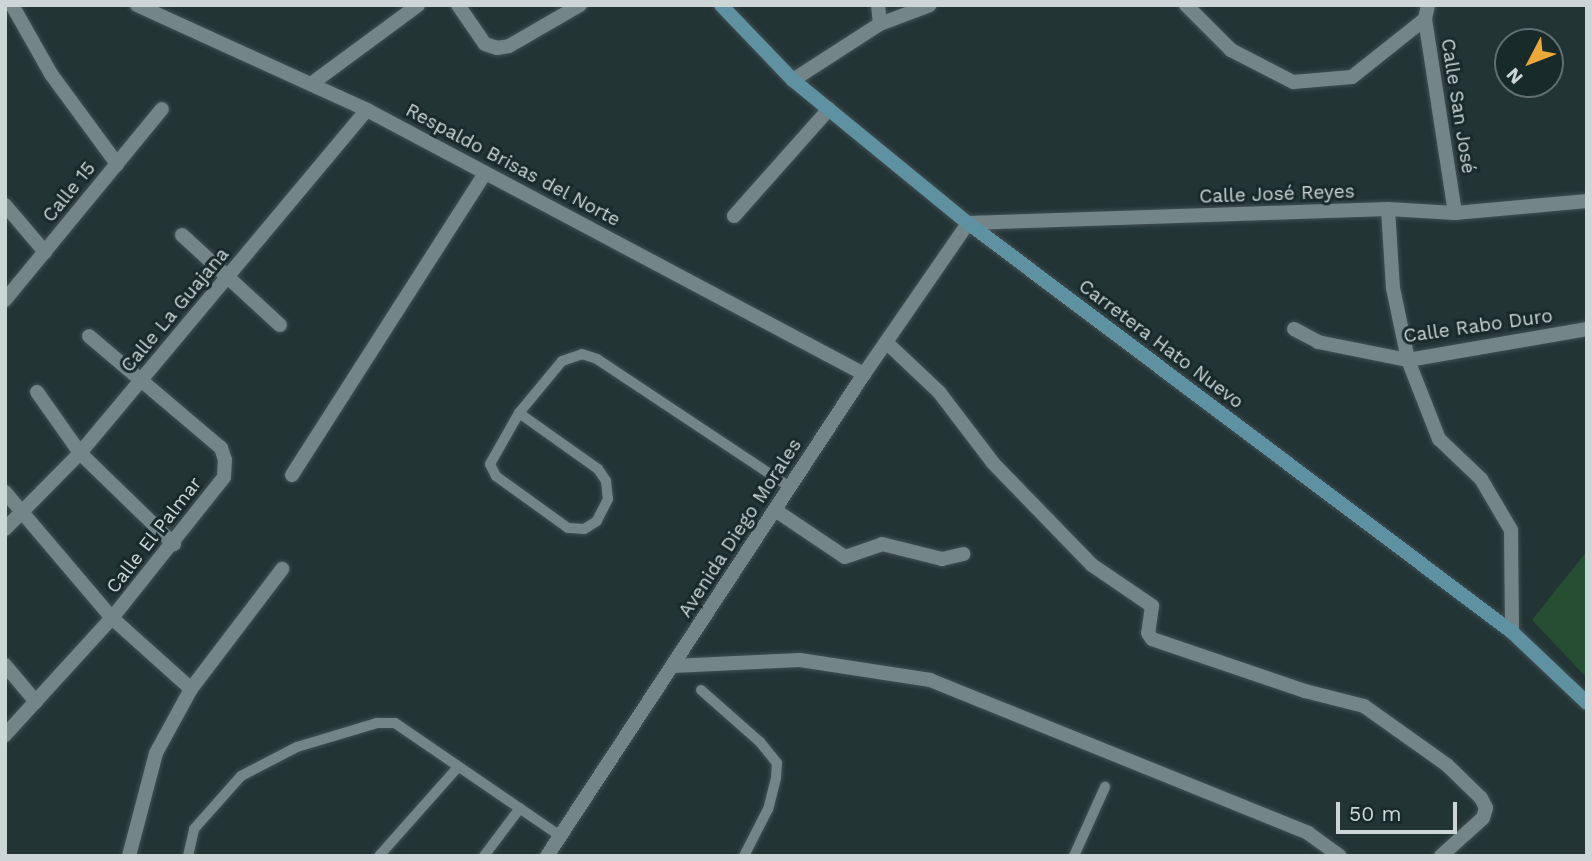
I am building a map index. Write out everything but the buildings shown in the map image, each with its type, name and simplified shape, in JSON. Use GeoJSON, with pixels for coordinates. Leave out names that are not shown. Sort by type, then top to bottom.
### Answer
{"type":"FeatureCollection","features":[{"type":"Feature","properties":{"kind":"main road","name":"Carretera Hato Nuevo"},"geometry":{"type":"LineString","coordinates":[[720,5],[793,80],[968,223],[1512,632],[1587,704]]}},
{"type":"Feature","properties":{"kind":"street"},"geometry":{"type":"LineString","coordinates":[[12,5],[51,74],[117,164]]}},
{"type":"Feature","properties":{"kind":"street","name":"Respaldo Brisas del Norte"},"geometry":{"type":"LineString","coordinates":[[136,5],[367,110],[864,374]]}},
{"type":"Feature","properties":{"kind":"street"},"geometry":{"type":"LineString","coordinates":[[312,84],[418,5]]}},
{"type":"Feature","properties":{"kind":"street"},"geometry":{"type":"LineString","coordinates":[[458,5],[485,44],[497,48],[509,46],[580,5]]}},
{"type":"Feature","properties":{"kind":"street"},"geometry":{"type":"LineString","coordinates":[[878,5],[880,24]]}},
{"type":"Feature","properties":{"kind":"street"},"geometry":{"type":"LineString","coordinates":[[793,80],[880,24],[930,5]]}},
{"type":"Feature","properties":{"kind":"street"},"geometry":{"type":"LineString","coordinates":[[1186,5],[1231,50],[1293,82],[1352,78],[1426,12]]}},
{"type":"Feature","properties":{"kind":"street","name":"Calle San José"},"geometry":{"type":"LineString","coordinates":[[1426,12],[1455,214]]}},
{"type":"Feature","properties":{"kind":"street","name":"Calle 15"},"geometry":{"type":"LineString","coordinates":[[5,300],[162,109]]}},
{"type":"Feature","properties":{"kind":"street"},"geometry":{"type":"LineString","coordinates":[[734,216],[829,109]]}},
{"type":"Feature","properties":{"kind":"street","name":"Calle La Guajana"},"geometry":{"type":"LineString","coordinates":[[5,528],[80,453],[367,110]]}},
{"type":"Feature","properties":{"kind":"street"},"geometry":{"type":"LineString","coordinates":[[292,475],[485,173]]}},
{"type":"Feature","properties":{"kind":"street","name":"Calle José Reyes"},"geometry":{"type":"LineString","coordinates":[[968,223],[1388,209],[1455,214],[1587,201]]}},
{"type":"Feature","properties":{"kind":"street"},"geometry":{"type":"LineString","coordinates":[[5,205],[45,252]]}},
{"type":"Feature","properties":{"kind":"street"},"geometry":{"type":"LineString","coordinates":[[1388,209],[1393,288],[1408,360],[1439,439],[1481,479],[1511,530],[1512,632]]}},
{"type":"Feature","properties":{"kind":"street","name":"Avenida Diego Morales"},"geometry":{"type":"LineString","coordinates":[[547,856],[864,374],[968,223]]}},
{"type":"Feature","properties":{"kind":"street"},"geometry":{"type":"LineString","coordinates":[[182,235],[280,325]]}},
{"type":"Feature","properties":{"kind":"street","name":"Calle Rabo Duro"},"geometry":{"type":"LineString","coordinates":[[1294,329],[1318,342],[1408,360],[1587,329]]}},
{"type":"Feature","properties":{"kind":"street","name":"Calle El Palmar"},"geometry":{"type":"LineString","coordinates":[[5,735],[112,618],[174,544],[224,477],[225,460],[220,448],[89,336]]}},
{"type":"Feature","properties":{"kind":"street"},"geometry":{"type":"LineString","coordinates":[[886,342],[939,393],[993,463],[1092,565],[1152,606],[1148,634],[1152,639],[1305,691],[1364,706],[1447,765],[1481,798],[1486,808],[1483,818],[1457,850],[1441,856]]}},
{"type":"Feature","properties":{"kind":"street"},"geometry":{"type":"LineString","coordinates":[[37,391],[80,453],[174,544]]}},
{"type":"Feature","properties":{"kind":"street"},"geometry":{"type":"LineString","coordinates":[[5,492],[112,618],[191,689]]}},
{"type":"Feature","properties":{"kind":"street"},"geometry":{"type":"LineString","coordinates":[[775,510],[845,557],[882,544],[942,559],[963,554]]}},
{"type":"Feature","properties":{"kind":"street"},"geometry":{"type":"LineString","coordinates":[[129,856],[156,753],[191,689],[282,569]]}},
{"type":"Feature","properties":{"kind":"street"},"geometry":{"type":"LineString","coordinates":[[672,666],[800,660],[930,680],[1308,833],[1340,856]]}},
{"type":"Feature","properties":{"kind":"street"},"geometry":{"type":"LineString","coordinates":[[5,665],[36,702]]}},
{"type":"Feature","properties":{"kind":"lane"},"geometry":{"type":"LineString","coordinates":[[519,413],[598,469],[606,481],[608,499],[597,522],[583,529],[568,528],[496,476],[490,464],[519,413],[562,361],[582,354],[597,359],[790,487]]}},
{"type":"Feature","properties":{"kind":"lane"},"geometry":{"type":"LineString","coordinates":[[701,690],[760,742],[777,763],[768,809],[744,856]]}},
{"type":"Feature","properties":{"kind":"lane"},"geometry":{"type":"LineString","coordinates":[[188,856],[194,829],[241,776],[297,747],[377,723],[395,723],[560,836]]}},
{"type":"Feature","properties":{"kind":"lane"},"geometry":{"type":"LineString","coordinates":[[379,856],[457,768]]}},
{"type":"Feature","properties":{"kind":"lane"},"geometry":{"type":"LineString","coordinates":[[1074,856],[1105,787]]}},
{"type":"Feature","properties":{"kind":"lane"},"geometry":{"type":"LineString","coordinates":[[484,856],[520,808]]}},
{"type":"Feature","properties":{"kind":"green space"},"geometry":{"type":"Polygon","coordinates":[[[1587,551],[1587,678],[1532,620],[1587,551]]]}}]}
